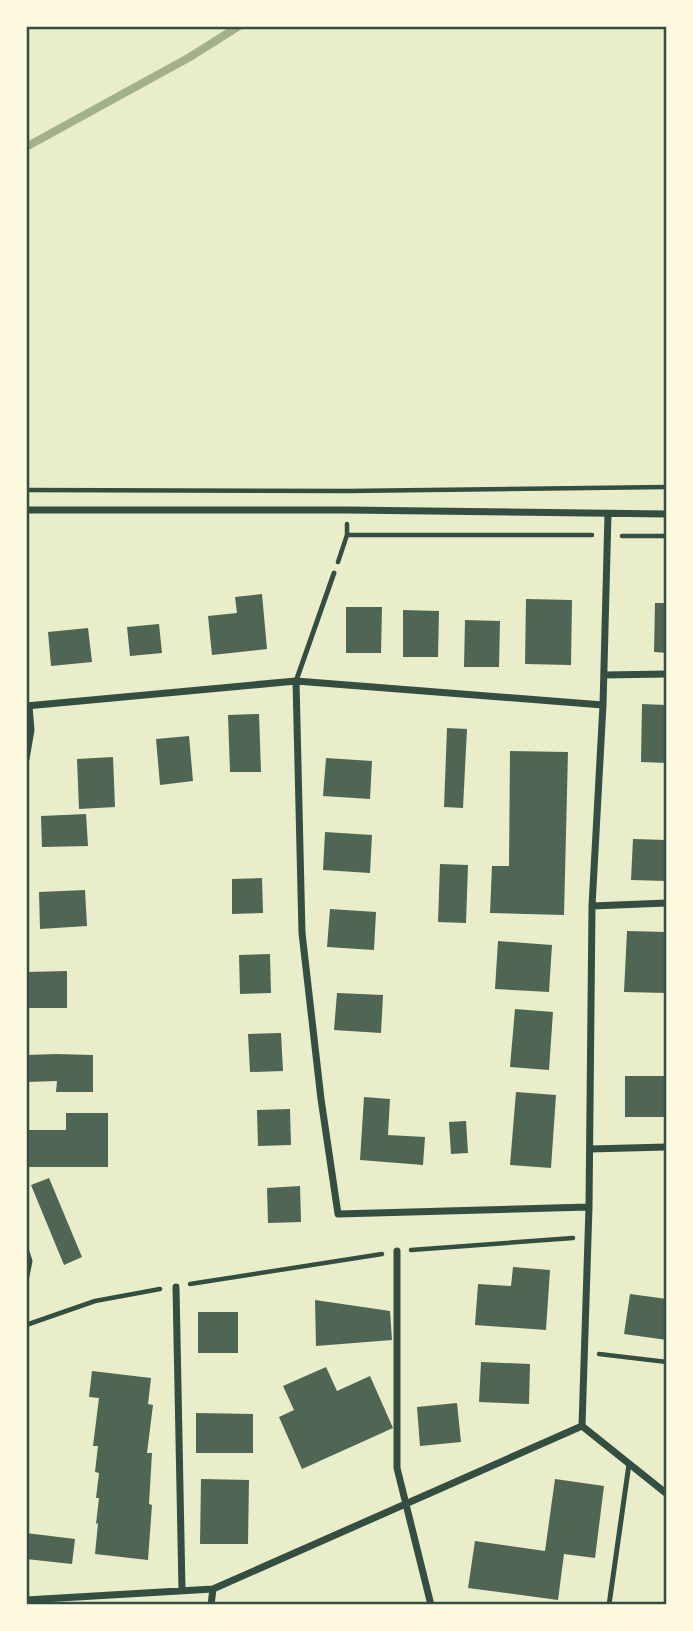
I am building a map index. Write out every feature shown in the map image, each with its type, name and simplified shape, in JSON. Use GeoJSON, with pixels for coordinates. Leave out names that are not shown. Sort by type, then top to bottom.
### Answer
{"type":"FeatureCollection","features":[{"type":"Feature","properties":{"kind":"street"},"geometry":{"type":"LineString","coordinates":[[26,510],[667,514]]}},
{"type":"Feature","properties":{"kind":"street"},"geometry":{"type":"LineString","coordinates":[[582,1426],[589,1207],[592,906],[603,705],[608,514]]}},
{"type":"Feature","properties":{"kind":"street"},"geometry":{"type":"LineString","coordinates":[[604,674],[667,674]]}},
{"type":"Feature","properties":{"kind":"street"},"geometry":{"type":"LineString","coordinates":[[26,759],[31,730],[27,706],[296,681],[603,705]]}},
{"type":"Feature","properties":{"kind":"street"},"geometry":{"type":"LineString","coordinates":[[296,681],[302,933],[321,1099],[338,1213],[589,1207]]}},
{"type":"Feature","properties":{"kind":"street"},"geometry":{"type":"LineString","coordinates":[[592,906],[667,903]]}},
{"type":"Feature","properties":{"kind":"street"},"geometry":{"type":"LineString","coordinates":[[590,1149],[667,1147]]}},
{"type":"Feature","properties":{"kind":"street"},"geometry":{"type":"LineString","coordinates":[[397,1251],[397,1468],[431,1605]]}},
{"type":"Feature","properties":{"kind":"street"},"geometry":{"type":"LineString","coordinates":[[26,1252],[29,1261],[26,1276]]}},
{"type":"Feature","properties":{"kind":"street"},"geometry":{"type":"LineString","coordinates":[[176,1287],[182,1590]]}},
{"type":"Feature","properties":{"kind":"street"},"geometry":{"type":"LineString","coordinates":[[26,1600],[213,1589],[582,1426]]}},
{"type":"Feature","properties":{"kind":"street"},"geometry":{"type":"LineString","coordinates":[[582,1426],[667,1494]]}},
{"type":"Feature","properties":{"kind":"street"},"geometry":{"type":"LineString","coordinates":[[211,1605],[213,1589]]}},
{"type":"Feature","properties":{"kind":"lane"},"geometry":{"type":"LineString","coordinates":[[296,681],[334,573]]}},
{"type":"Feature","properties":{"kind":"lane"},"geometry":{"type":"LineString","coordinates":[[609,1605],[629,1464]]}},
{"type":"Feature","properties":{"kind":"path"},"geometry":{"type":"LineString","coordinates":[[26,490],[347,491],[667,487]]}},
{"type":"Feature","properties":{"kind":"path"},"geometry":{"type":"LineString","coordinates":[[334,573],[347,535],[347,491]]}},
{"type":"Feature","properties":{"kind":"path"},"geometry":{"type":"LineString","coordinates":[[347,535],[667,536]]}},
{"type":"Feature","properties":{"kind":"path"},"geometry":{"type":"LineString","coordinates":[[26,1325],[95,1301],[397,1251],[587,1237]]}},
{"type":"Feature","properties":{"kind":"path"},"geometry":{"type":"LineString","coordinates":[[584,1352],[667,1362]]}},
{"type":"Feature","properties":{"kind":"building"},"geometry":{"type":"Polygon","coordinates":[[[262,594],[267,649],[212,655],[208,616],[237,613],[235,597],[262,594]]]}},
{"type":"Feature","properties":{"kind":"building"},"geometry":{"type":"Polygon","coordinates":[[[526,599],[572,600],[571,665],[525,664],[526,599]]]}},
{"type":"Feature","properties":{"kind":"building"},"geometry":{"type":"Polygon","coordinates":[[[655,603],[667,603],[667,653],[654,652],[655,603]]]}},
{"type":"Feature","properties":{"kind":"building"},"geometry":{"type":"Polygon","coordinates":[[[346,607],[382,607],[381,653],[346,653],[346,607]]]}},
{"type":"Feature","properties":{"kind":"building"},"geometry":{"type":"Polygon","coordinates":[[[403,610],[439,611],[438,657],[403,657],[403,610]]]}},
{"type":"Feature","properties":{"kind":"building"},"geometry":{"type":"Polygon","coordinates":[[[465,620],[500,621],[499,667],[464,667],[465,620]]]}},
{"type":"Feature","properties":{"kind":"building"},"geometry":{"type":"Polygon","coordinates":[[[159,624],[162,653],[130,656],[127,627],[159,624]]]}},
{"type":"Feature","properties":{"kind":"building"},"geometry":{"type":"Polygon","coordinates":[[[88,628],[92,662],[51,666],[48,632],[88,628]]]}},
{"type":"Feature","properties":{"kind":"building"},"geometry":{"type":"Polygon","coordinates":[[[642,704],[667,705],[667,763],[641,762],[642,704]]]}},
{"type":"Feature","properties":{"kind":"building"},"geometry":{"type":"Polygon","coordinates":[[[259,714],[261,772],[230,772],[228,715],[259,714]]]}},
{"type":"Feature","properties":{"kind":"building"},"geometry":{"type":"Polygon","coordinates":[[[447,728],[467,729],[463,808],[444,807],[447,728]]]}},
{"type":"Feature","properties":{"kind":"building"},"geometry":{"type":"Polygon","coordinates":[[[189,736],[193,781],[160,785],[156,739],[189,736]]]}},
{"type":"Feature","properties":{"kind":"building"},"geometry":{"type":"Polygon","coordinates":[[[510,751],[568,752],[564,915],[490,913],[492,866],[509,866],[510,751]]]}},
{"type":"Feature","properties":{"kind":"building"},"geometry":{"type":"Polygon","coordinates":[[[113,757],[115,807],[79,809],[77,759],[113,757]]]}},
{"type":"Feature","properties":{"kind":"building"},"geometry":{"type":"Polygon","coordinates":[[[326,758],[372,761],[370,799],[323,796],[326,758]]]}},
{"type":"Feature","properties":{"kind":"building"},"geometry":{"type":"Polygon","coordinates":[[[86,814],[88,846],[42,847],[41,816],[86,814]]]}},
{"type":"Feature","properties":{"kind":"building"},"geometry":{"type":"Polygon","coordinates":[[[325,832],[372,835],[370,873],[323,870],[325,832]]]}},
{"type":"Feature","properties":{"kind":"building"},"geometry":{"type":"Polygon","coordinates":[[[633,839],[667,840],[667,881],[631,880],[633,839]]]}},
{"type":"Feature","properties":{"kind":"building"},"geometry":{"type":"Polygon","coordinates":[[[440,864],[468,865],[466,923],[438,922],[440,864]]]}},
{"type":"Feature","properties":{"kind":"building"},"geometry":{"type":"Polygon","coordinates":[[[262,878],[263,913],[232,914],[232,879],[262,878]]]}},
{"type":"Feature","properties":{"kind":"building"},"geometry":{"type":"Polygon","coordinates":[[[85,890],[87,926],[40,929],[39,892],[85,890]]]}},
{"type":"Feature","properties":{"kind":"building"},"geometry":{"type":"Polygon","coordinates":[[[330,909],[376,912],[374,950],[327,947],[330,909]]]}},
{"type":"Feature","properties":{"kind":"building"},"geometry":{"type":"Polygon","coordinates":[[[627,931],[667,932],[667,993],[624,992],[627,931]]]}},
{"type":"Feature","properties":{"kind":"building"},"geometry":{"type":"Polygon","coordinates":[[[498,941],[552,945],[549,992],[495,989],[498,941]]]}},
{"type":"Feature","properties":{"kind":"building"},"geometry":{"type":"Polygon","coordinates":[[[270,954],[271,993],[240,994],[239,955],[270,954]]]}},
{"type":"Feature","properties":{"kind":"building"},"geometry":{"type":"Polygon","coordinates":[[[67,971],[67,1008],[26,1008],[26,972],[67,971]]]}},
{"type":"Feature","properties":{"kind":"building"},"geometry":{"type":"Polygon","coordinates":[[[337,993],[383,995],[381,1033],[334,1030],[337,993]]]}},
{"type":"Feature","properties":{"kind":"building"},"geometry":{"type":"Polygon","coordinates":[[[515,1009],[553,1012],[549,1070],[510,1067],[515,1009]]]}},
{"type":"Feature","properties":{"kind":"building"},"geometry":{"type":"Polygon","coordinates":[[[281,1033],[283,1071],[250,1072],[248,1034],[281,1033]]]}},
{"type":"Feature","properties":{"kind":"building"},"geometry":{"type":"Polygon","coordinates":[[[26,1055],[93,1055],[93,1092],[56,1092],[57,1081],[26,1082],[26,1055]]]}},
{"type":"Feature","properties":{"kind":"building"},"geometry":{"type":"Polygon","coordinates":[[[625,1076],[667,1076],[667,1117],[625,1117],[625,1076]]]}},
{"type":"Feature","properties":{"kind":"building"},"geometry":{"type":"Polygon","coordinates":[[[516,1092],[556,1095],[551,1168],[510,1165],[516,1092]]]}},
{"type":"Feature","properties":{"kind":"building"},"geometry":{"type":"Polygon","coordinates":[[[364,1097],[390,1099],[388,1135],[425,1137],[423,1165],[360,1160],[364,1097]]]}},
{"type":"Feature","properties":{"kind":"building"},"geometry":{"type":"Polygon","coordinates":[[[290,1109],[291,1145],[258,1146],[257,1110],[290,1109]]]}},
{"type":"Feature","properties":{"kind":"building"},"geometry":{"type":"Polygon","coordinates":[[[66,1113],[108,1113],[108,1167],[26,1167],[26,1130],[66,1130],[66,1113]]]}},
{"type":"Feature","properties":{"kind":"building"},"geometry":{"type":"Polygon","coordinates":[[[466,1121],[468,1153],[451,1154],[449,1122],[466,1121]]]}},
{"type":"Feature","properties":{"kind":"building"},"geometry":{"type":"Polygon","coordinates":[[[49,1178],[82,1257],[64,1265],[31,1185],[49,1178]]]}},
{"type":"Feature","properties":{"kind":"building"},"geometry":{"type":"Polygon","coordinates":[[[300,1186],[301,1222],[268,1223],[267,1188],[300,1186]]]}},
{"type":"Feature","properties":{"kind":"building"},"geometry":{"type":"Polygon","coordinates":[[[513,1267],[550,1270],[546,1330],[475,1325],[478,1284],[511,1286],[513,1267]]]}},
{"type":"Feature","properties":{"kind":"building"},"geometry":{"type":"Polygon","coordinates":[[[630,1294],[667,1299],[667,1340],[624,1334],[630,1294]]]}},
{"type":"Feature","properties":{"kind":"building"},"geometry":{"type":"Polygon","coordinates":[[[315,1300],[390,1311],[392,1340],[316,1346],[315,1300]]]}},
{"type":"Feature","properties":{"kind":"building"},"geometry":{"type":"Polygon","coordinates":[[[198,1312],[238,1312],[238,1353],[198,1353],[198,1312]]]}},
{"type":"Feature","properties":{"kind":"building"},"geometry":{"type":"Polygon","coordinates":[[[481,1362],[530,1364],[529,1404],[479,1402],[481,1362]]]}},
{"type":"Feature","properties":{"kind":"building"},"geometry":{"type":"Polygon","coordinates":[[[326,1367],[337,1391],[370,1376],[393,1428],[302,1469],[279,1417],[294,1410],[283,1386],[326,1367]]]}},
{"type":"Feature","properties":{"kind":"building"},"geometry":{"type":"Polygon","coordinates":[[[92,1371],[151,1378],[148,1404],[153,1405],[147,1453],[152,1453],[149,1504],[152,1505],[148,1560],[95,1554],[99,1473],[95,1472],[98,1446],[93,1446],[99,1398],[89,1397],[92,1371]]]}},
{"type":"Feature","properties":{"kind":"building"},"geometry":{"type":"Polygon","coordinates":[[[457,1403],[461,1442],[420,1446],[417,1407],[457,1403]]]}},
{"type":"Feature","properties":{"kind":"building"},"geometry":{"type":"Polygon","coordinates":[[[196,1413],[253,1414],[253,1453],[196,1453],[196,1413]]]}},
{"type":"Feature","properties":{"kind":"building"},"geometry":{"type":"Polygon","coordinates":[[[201,1479],[249,1480],[248,1544],[200,1544],[201,1479]]]}},
{"type":"Feature","properties":{"kind":"building"},"geometry":{"type":"Polygon","coordinates":[[[555,1479],[604,1486],[595,1558],[564,1554],[558,1600],[468,1588],[475,1541],[545,1551],[555,1479]]]}},
{"type":"Feature","properties":{"kind":"building"},"geometry":{"type":"Polygon","coordinates":[[[26,1533],[75,1539],[72,1564],[26,1559],[26,1533]]]}},
{"type":"Feature","properties":{"kind":"waterway"},"geometry":{"type":"LineString","coordinates":[[26,147],[190,57],[239,26]]}}]}
